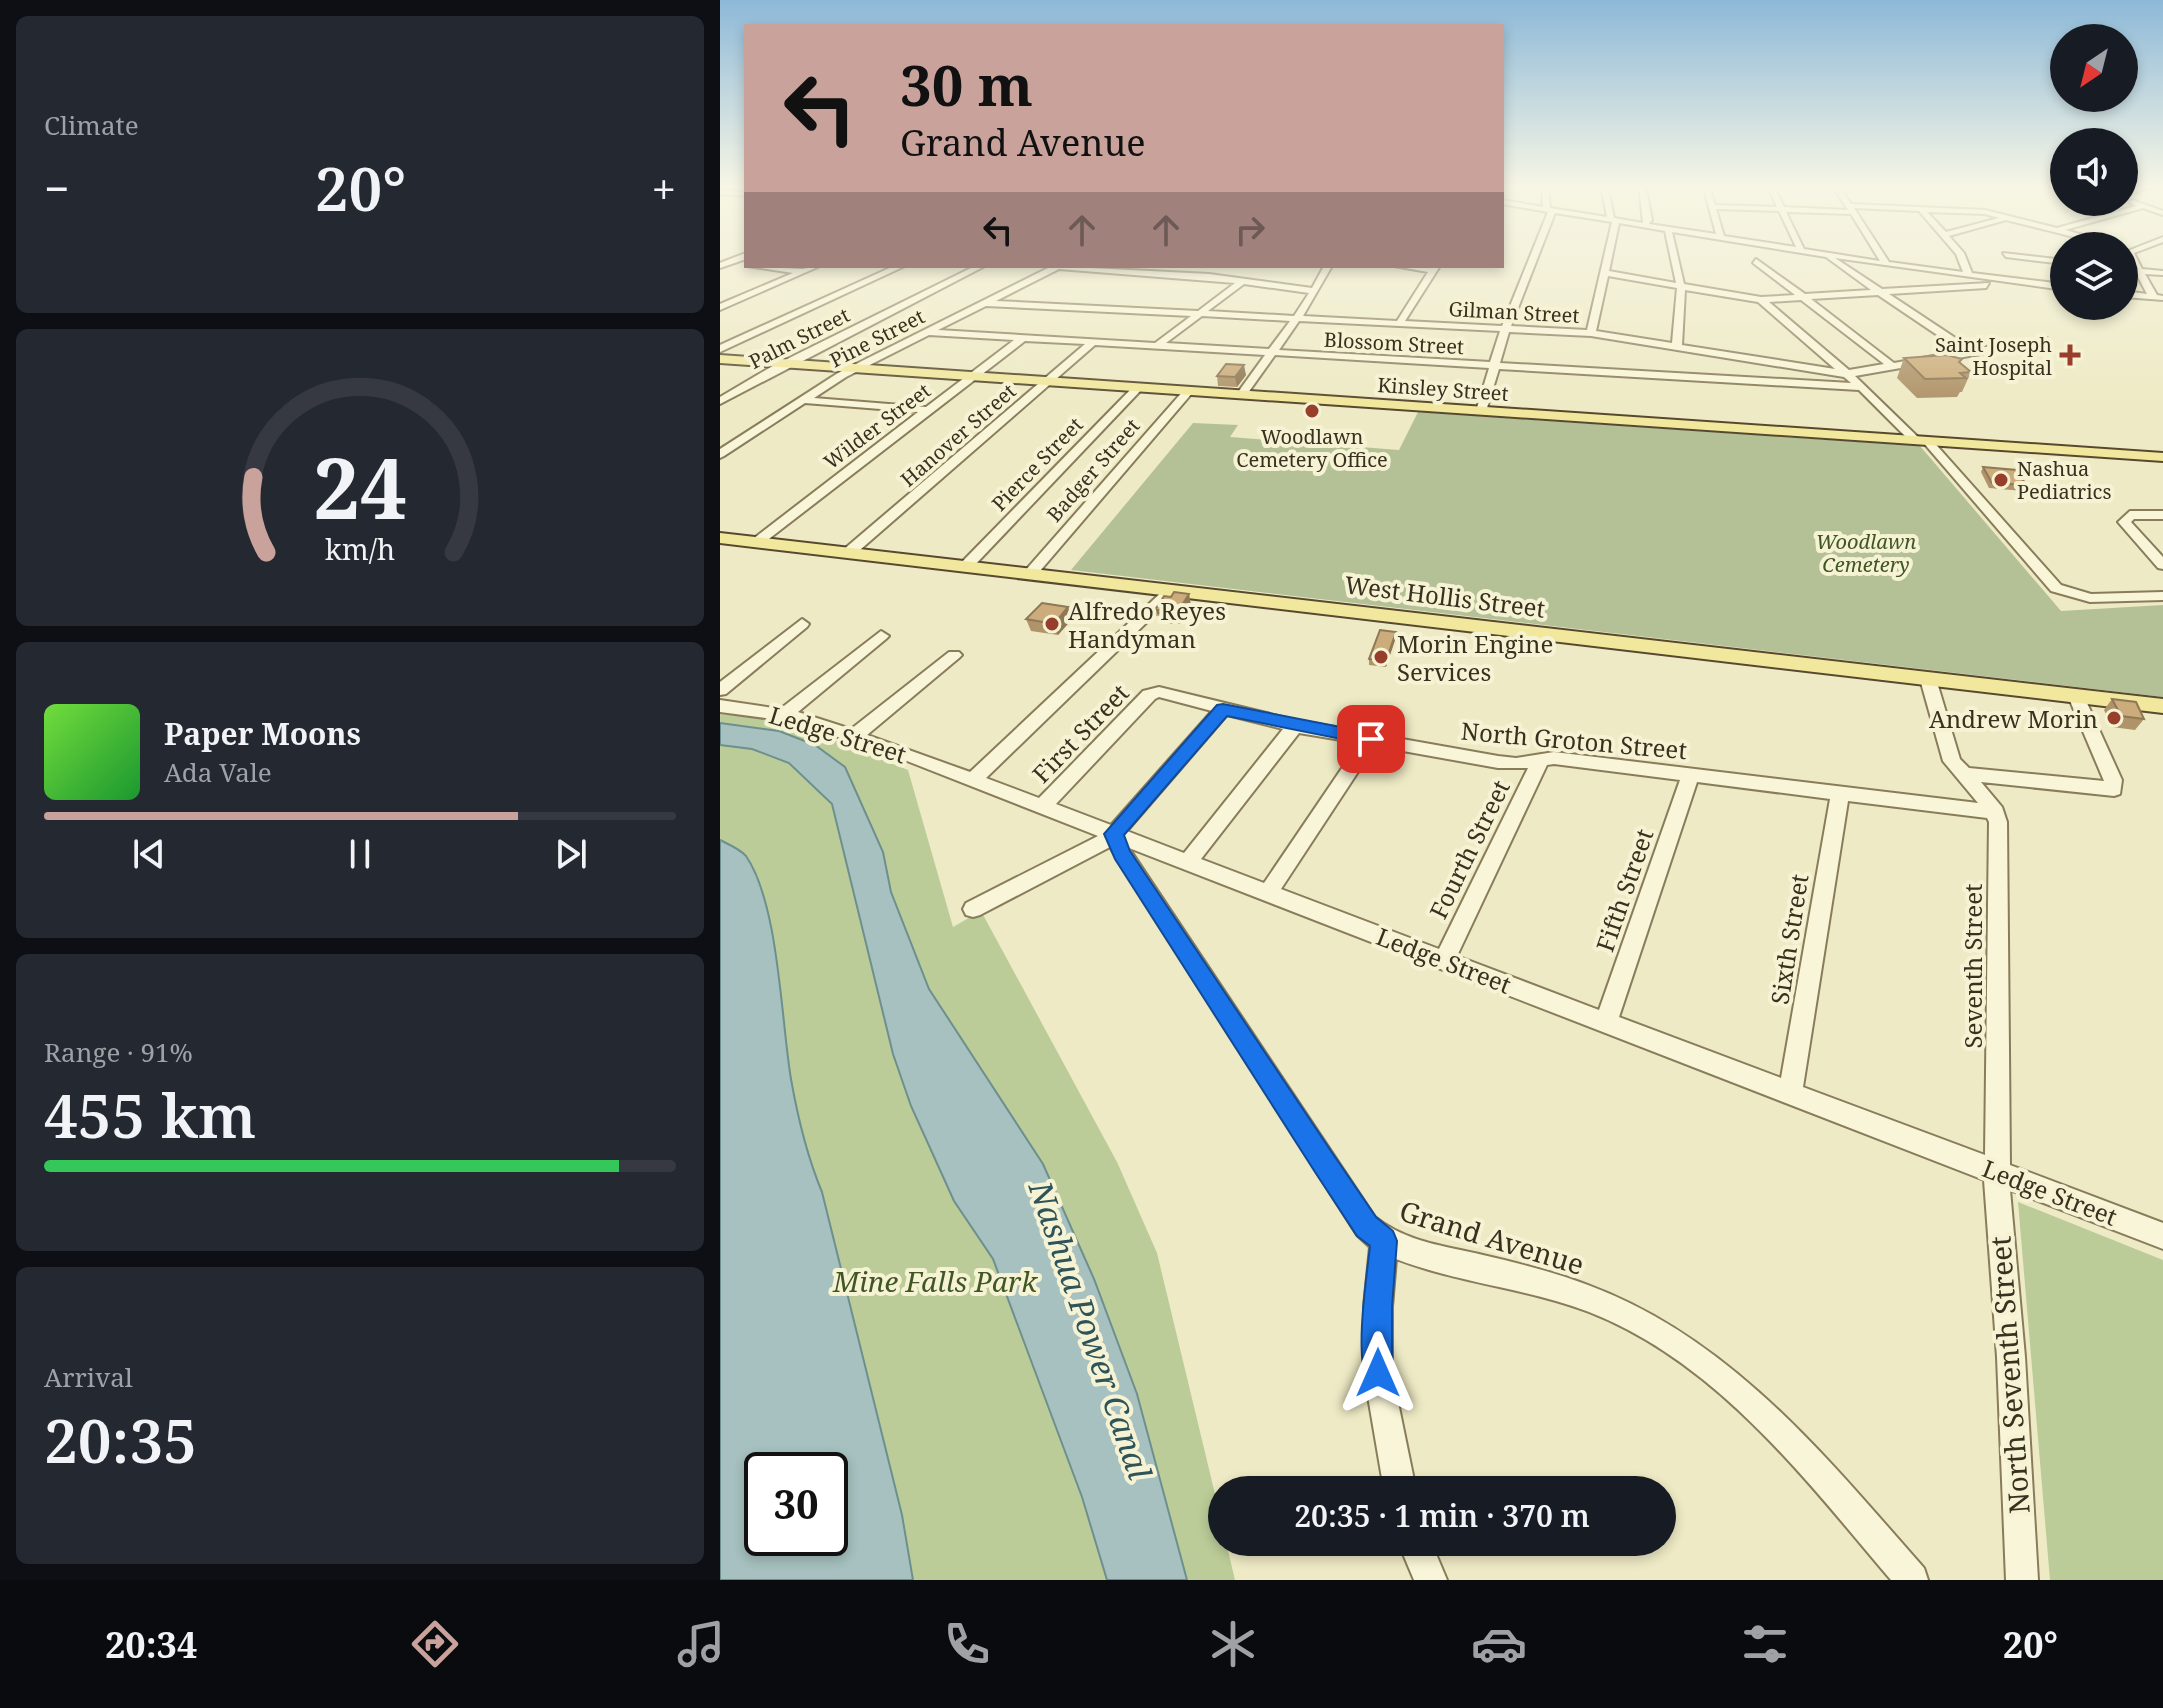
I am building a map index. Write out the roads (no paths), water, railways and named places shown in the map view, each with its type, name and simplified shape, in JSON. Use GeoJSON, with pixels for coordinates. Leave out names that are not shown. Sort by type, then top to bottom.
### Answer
{"type":"FeatureCollection","features":[{"type":"Feature","properties":{"kind":"main road","name":"Kinsley Street"},"geometry":{"type":"LineString","coordinates":[[720,359],[2163,457]]}},
{"type":"Feature","properties":{"kind":"main road","name":"West Hollis Street"},"geometry":{"type":"LineString","coordinates":[[720,538],[2163,706]]}},
{"type":"Feature","properties":{"kind":"street"},"geometry":{"type":"LineString","coordinates":[[1481,411],[1505,330],[1531,259]]}},
{"type":"Feature","properties":{"kind":"street"},"geometry":{"type":"LineString","coordinates":[[1591,333],[1607,259]]}},
{"type":"Feature","properties":{"kind":"street"},"geometry":{"type":"LineString","coordinates":[[1675,259],[1681,288],[1677,346]]}},
{"type":"Feature","properties":{"kind":"street"},"geometry":{"type":"LineString","coordinates":[[1831,259],[1969,352]]}},
{"type":"Feature","properties":{"kind":"street"},"geometry":{"type":"LineString","coordinates":[[1852,259],[2050,285]]}},
{"type":"Feature","properties":{"kind":"street"},"geometry":{"type":"LineString","coordinates":[[1884,259],[1885,264]]}},
{"type":"Feature","properties":{"kind":"street"},"geometry":{"type":"LineString","coordinates":[[1962,259],[1969,275]]}},
{"type":"Feature","properties":{"kind":"street"},"geometry":{"type":"LineString","coordinates":[[1756,261],[1892,366]]}},
{"type":"Feature","properties":{"kind":"street"},"geometry":{"type":"LineString","coordinates":[[724,265],[744,266]]}},
{"type":"Feature","properties":{"kind":"street"},"geometry":{"type":"LineString","coordinates":[[766,268],[803,272]]}},
{"type":"Feature","properties":{"kind":"street"},"geometry":{"type":"LineString","coordinates":[[720,307],[812,268]]}},
{"type":"Feature","properties":{"kind":"street"},"geometry":{"type":"LineString","coordinates":[[720,349],[897,268]]}},
{"type":"Feature","properties":{"kind":"street","name":"Palm Street"},"geometry":{"type":"LineString","coordinates":[[720,401],[786,363],[977,268]]}},
{"type":"Feature","properties":{"kind":"street","name":"Pine Street"},"geometry":{"type":"LineString","coordinates":[[720,454],[854,368],[1054,268]]}},
{"type":"Feature","properties":{"kind":"street"},"geometry":{"type":"LineString","coordinates":[[1083,268],[1243,281],[1314,291]]}},
{"type":"Feature","properties":{"kind":"street"},"geometry":{"type":"LineString","coordinates":[[1241,395],[1296,318],[1327,268]]}},
{"type":"Feature","properties":{"kind":"street"},"geometry":{"type":"LineString","coordinates":[[1399,324],[1435,268]]}},
{"type":"Feature","properties":{"kind":"street"},"geometry":{"type":"LineString","coordinates":[[2138,271],[2163,273]]}},
{"type":"Feature","properties":{"kind":"street"},"geometry":{"type":"LineString","coordinates":[[2138,271],[2159,298]]}},
{"type":"Feature","properties":{"kind":"street"},"geometry":{"type":"LineString","coordinates":[[1604,273],[1761,300],[2001,284],[2012,280]]}},
{"type":"Feature","properties":{"kind":"street"},"geometry":{"type":"LineString","coordinates":[[1155,347],[1243,281]]}},
{"type":"Feature","properties":{"kind":"street"},"geometry":{"type":"LineString","coordinates":[[2138,296],[2159,298]]}},
{"type":"Feature","properties":{"kind":"street"},"geometry":{"type":"LineString","coordinates":[[1761,300],[1922,441],[2056,588],[2090,598],[2163,596]]}},
{"type":"Feature","properties":{"kind":"street","name":"Gilman Street"},"geometry":{"type":"LineString","coordinates":[[985,303],[1591,333],[1846,374]]}},
{"type":"Feature","properties":{"kind":"street","name":"Blossom Street"},"geometry":{"type":"LineString","coordinates":[[925,332],[1862,387]]}},
{"type":"Feature","properties":{"kind":"street","name":"Wilder Street"},"geometry":{"type":"LineString","coordinates":[[756,542],[1021,339]]}},
{"type":"Feature","properties":{"kind":"street"},"geometry":{"type":"LineString","coordinates":[[1846,374],[2044,340]]}},
{"type":"Feature","properties":{"kind":"street","name":"Hanover Street"},"geometry":{"type":"LineString","coordinates":[[848,553],[1092,343]]}},
{"type":"Feature","properties":{"kind":"street","name":"Pierce Street"},"geometry":{"type":"LineString","coordinates":[[965,567],[1138,388]]}},
{"type":"Feature","properties":{"kind":"street"},"geometry":{"type":"LineString","coordinates":[[720,389],[738,390]]}},
{"type":"Feature","properties":{"kind":"street","name":"Badger Street"},"geometry":{"type":"LineString","coordinates":[[1029,575],[1188,392]]}},
{"type":"Feature","properties":{"kind":"street"},"geometry":{"type":"LineString","coordinates":[[803,400],[928,410]]}},
{"type":"Feature","properties":{"kind":"street"},"geometry":{"type":"LineString","coordinates":[[2163,515],[2130,515],[2124,522],[2163,565]]}},
{"type":"Feature","properties":{"kind":"street"},"geometry":{"type":"LineString","coordinates":[[973,780],[1172,590]]}},
{"type":"Feature","properties":{"kind":"street"},"geometry":{"type":"LineString","coordinates":[[720,690],[802,624]]}},
{"type":"Feature","properties":{"kind":"street"},"geometry":{"type":"LineString","coordinates":[[785,714],[881,636]]}},
{"type":"Feature","properties":{"kind":"street"},"geometry":{"type":"LineString","coordinates":[[854,736],[954,655]]}},
{"type":"Feature","properties":{"kind":"street"},"geometry":{"type":"LineString","coordinates":[[1928,679],[1952,761],[1995,812]]}},
{"type":"Feature","properties":{"kind":"street","name":"North Groton Street"},"geometry":{"type":"LineString","coordinates":[[1153,693],[1295,726],[1516,764],[1554,758],[1995,812]]}},
{"type":"Feature","properties":{"kind":"street","name":"First Street"},"geometry":{"type":"LineString","coordinates":[[1042,807],[1153,693]]}},
{"type":"Feature","properties":{"kind":"street"},"geometry":{"type":"LineString","coordinates":[[1962,774],[2114,789],[2113,780],[2076,696]]}},
{"type":"Feature","properties":{"kind":"street","name":"Ledge Street"},"geometry":{"type":"LineString","coordinates":[[720,706],[785,714],[854,736],[2163,1236]]}},
{"type":"Feature","properties":{"kind":"street"},"geometry":{"type":"LineString","coordinates":[[973,909],[1097,846],[1114,834],[1223,709]]}},
{"type":"Feature","properties":{"kind":"street"},"geometry":{"type":"LineString","coordinates":[[1188,862],[1295,726]]}},
{"type":"Feature","properties":{"kind":"street"},"geometry":{"type":"LineString","coordinates":[[1268,893],[1371,739]]}},
{"type":"Feature","properties":{"kind":"street","name":"Fourth Street"},"geometry":{"type":"LineString","coordinates":[[1444,960],[1540,761]]}},
{"type":"Feature","properties":{"kind":"street","name":"Fifth Street"},"geometry":{"type":"LineString","coordinates":[[1606,1022],[1691,774]]}},
{"type":"Feature","properties":{"kind":"street","name":"Sixth Street"},"geometry":{"type":"LineString","coordinates":[[1790,1092],[1840,794]]}},
{"type":"Feature","properties":{"kind":"street","name":"Seventh Street"},"geometry":{"type":"LineString","coordinates":[[1995,812],[1998,822],[1997,1171]]}},
{"type":"Feature","properties":{"kind":"street","name":"Grand Avenue"},"geometry":{"type":"LineString","coordinates":[[1114,834],[1122,854],[1366,1226],[1384,1241],[1410,1251],[1582,1296],[1645,1325],[1702,1364],[1760,1411],[1791,1441],[1912,1580]]}},
{"type":"Feature","properties":{"kind":"street","name":"North Seventh Street"},"geometry":{"type":"LineString","coordinates":[[1997,1171],[2011,1357],[2022,1580]]}},
{"type":"Feature","properties":{"kind":"street"},"geometry":{"type":"LineString","coordinates":[[1384,1241],[1378,1307],[1378,1373],[1397,1476]]}},
{"type":"Feature","properties":{"kind":"street"},"geometry":{"type":"LineString","coordinates":[[1420,1556],[1431,1580]]}},
{"type":"Feature","properties":{"kind":"water","name":"Nashua Power Canal"},"geometry":{"type":"Polygon","coordinates":[[[720,723],[779,731],[815,745],[845,767],[883,852],[891,892],[929,989],[1043,1164],[1094,1279],[1137,1394],[1187,1580],[1107,1580],[1082,1497],[993,1259],[954,1201],[911,1106],[893,1054],[832,804],[789,763],[752,749],[720,745],[720,723]]]}},
{"type":"Feature","properties":{"kind":"water"},"geometry":{"type":"Polygon","coordinates":[[[720,840],[746,856],[766,903],[797,1108],[807,1151],[822,1192],[902,1515],[913,1580],[720,1580],[720,840]]]}},
{"type":"Feature","properties":{"kind":"place","name":"Saint Joseph Hospital"},"geometry":{"type":"Point","coordinates":[2070,355]}},
{"type":"Feature","properties":{"kind":"place","name":"Woodlawn Cemetery Office"},"geometry":{"type":"Point","coordinates":[1312,411]}},
{"type":"Feature","properties":{"kind":"place","name":"Nashua Pediatrics"},"geometry":{"type":"Point","coordinates":[2001,480]}},
{"type":"Feature","properties":{"kind":"place","name":"Alfredo Reyes Handyman"},"geometry":{"type":"Point","coordinates":[1052,624]}},
{"type":"Feature","properties":{"kind":"place","name":"Morin Engine Services"},"geometry":{"type":"Point","coordinates":[1381,657]}},
{"type":"Feature","properties":{"kind":"place","name":"Andrew Morin"},"geometry":{"type":"Point","coordinates":[2114,718]}},
{"type":"Feature","properties":{"kind":"park label","name":"Woodlawn Cemetery"},"geometry":{"type":"Point","coordinates":[1866,552]}},
{"type":"Feature","properties":{"kind":"park label","name":"Mine Falls Park"},"geometry":{"type":"Point","coordinates":[935,1281]}}]}
